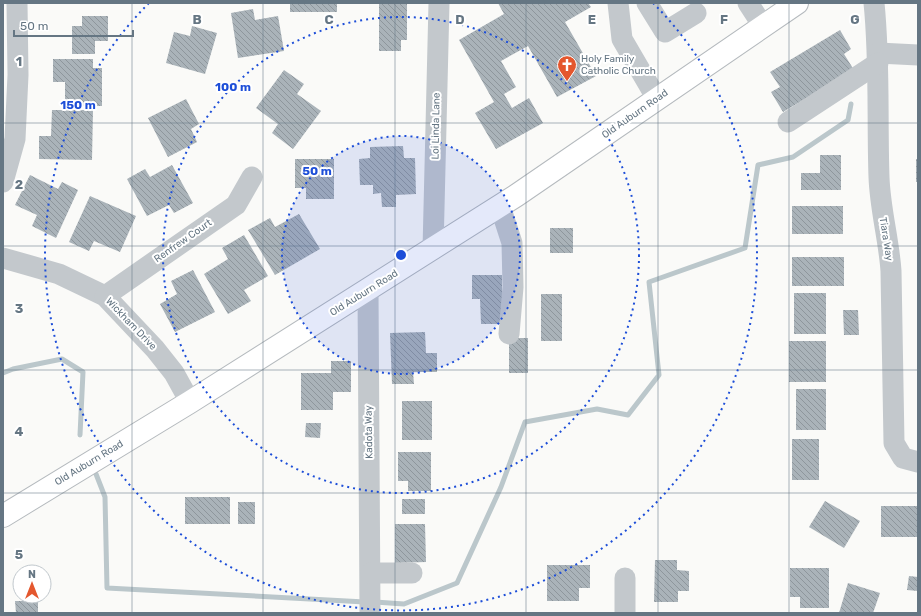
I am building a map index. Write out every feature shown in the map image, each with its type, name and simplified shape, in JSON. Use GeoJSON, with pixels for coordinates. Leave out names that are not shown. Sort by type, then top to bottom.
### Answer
{"type":"FeatureCollection","features":[{"type":"Feature","properties":{"kind":"main road","name":"Old Auburn Road"},"geometry":{"type":"LineString","coordinates":[[3,516],[190,402],[500,206],[797,3]]}},
{"type":"Feature","properties":{"kind":"street"},"geometry":{"type":"LineString","coordinates":[[3,182],[15,139],[18,75],[17,3]]}},
{"type":"Feature","properties":{"kind":"street","name":"Loi Linda Lane"},"geometry":{"type":"LineString","coordinates":[[433,249],[439,3]]}},
{"type":"Feature","properties":{"kind":"street"},"geometry":{"type":"LineString","coordinates":[[618,3],[622,39],[656,99]]}},
{"type":"Feature","properties":{"kind":"street"},"geometry":{"type":"LineString","coordinates":[[647,3],[665,32],[696,14]]}},
{"type":"Feature","properties":{"kind":"street"},"geometry":{"type":"LineString","coordinates":[[748,3],[763,26]]}},
{"type":"Feature","properties":{"kind":"street","name":"Tiara Way"},"geometry":{"type":"LineString","coordinates":[[874,3],[878,58],[880,198],[890,259],[894,443],[903,458],[918,462]]}},
{"type":"Feature","properties":{"kind":"street"},"geometry":{"type":"LineString","coordinates":[[788,122],[878,58],[918,55]]}},
{"type":"Feature","properties":{"kind":"street","name":"Renfrew Court"},"geometry":{"type":"LineString","coordinates":[[105,296],[236,204],[252,177]]}},
{"type":"Feature","properties":{"kind":"street"},"geometry":{"type":"LineString","coordinates":[[500,206],[512,243],[513,287],[509,334]]}},
{"type":"Feature","properties":{"kind":"street","name":"Wickham Drive"},"geometry":{"type":"LineString","coordinates":[[3,258],[59,274],[105,296],[155,349],[174,373],[190,402]]}},
{"type":"Feature","properties":{"kind":"street","name":"Kadota Way"},"geometry":{"type":"LineString","coordinates":[[368,290],[370,604]]}},
{"type":"Feature","properties":{"kind":"street"},"geometry":{"type":"LineString","coordinates":[[371,573],[412,573]]}},
{"type":"Feature","properties":{"kind":"street"},"geometry":{"type":"LineString","coordinates":[[625,578],[625,613]]}},
{"type":"Feature","properties":{"kind":"building"},"geometry":{"type":"Polygon","coordinates":[[[290,3],[337,3],[337,12],[290,12],[290,3]]]}},
{"type":"Feature","properties":{"kind":"building"},"geometry":{"type":"Polygon","coordinates":[[[379,3],[407,3],[407,40],[401,40],[401,51],[379,51],[379,3]]]}},
{"type":"Feature","properties":{"kind":"building","name":"Holy Family Catholic Church"},"geometry":{"type":"Polygon","coordinates":[[[498,3],[588,3],[591,7],[565,22],[596,76],[557,97],[528,46],[501,61],[516,87],[504,94],[512,108],[529,98],[543,123],[496,149],[475,113],[494,102],[459,40],[504,14],[498,3]]]}},
{"type":"Feature","properties":{"kind":"building"},"geometry":{"type":"Polygon","coordinates":[[[253,9],[255,20],[278,16],[284,51],[238,58],[231,13],[253,9]]]}},
{"type":"Feature","properties":{"kind":"building"},"geometry":{"type":"Polygon","coordinates":[[[82,16],[108,16],[108,41],[95,41],[95,54],[72,54],[72,26],[82,26],[82,16]]]}},
{"type":"Feature","properties":{"kind":"building"},"geometry":{"type":"Polygon","coordinates":[[[192,26],[217,33],[205,74],[166,63],[174,32],[190,36],[192,26]]]}},
{"type":"Feature","properties":{"kind":"building"},"geometry":{"type":"Polygon","coordinates":[[[840,30],[851,49],[844,54],[854,70],[783,112],[771,92],[780,87],[770,72],[840,30]]]}},
{"type":"Feature","properties":{"kind":"building"},"geometry":{"type":"Polygon","coordinates":[[[53,59],[93,59],[93,68],[102,68],[102,106],[65,106],[65,82],[53,82],[53,59]]]}},
{"type":"Feature","properties":{"kind":"building"},"geometry":{"type":"Polygon","coordinates":[[[284,70],[304,84],[297,94],[321,111],[293,149],[272,133],[278,124],[256,108],[284,70]]]}},
{"type":"Feature","properties":{"kind":"building"},"geometry":{"type":"Polygon","coordinates":[[[186,99],[199,124],[191,129],[197,142],[168,157],[148,118],[186,99]]]}},
{"type":"Feature","properties":{"kind":"building"},"geometry":{"type":"Polygon","coordinates":[[[52,110],[93,110],[92,160],[39,159],[39,136],[51,136],[52,110]]]}},
{"type":"Feature","properties":{"kind":"building"},"geometry":{"type":"Polygon","coordinates":[[[403,146],[404,158],[415,158],[416,194],[396,195],[396,207],[382,207],[381,193],[373,194],[373,185],[360,185],[359,159],[370,158],[370,147],[403,146]]]}},
{"type":"Feature","properties":{"kind":"building"},"geometry":{"type":"Polygon","coordinates":[[[820,155],[841,155],[841,190],[801,190],[801,173],[820,173],[820,155]]]}},
{"type":"Feature","properties":{"kind":"building"},"geometry":{"type":"Polygon","coordinates":[[[295,159],[334,159],[334,199],[306,199],[306,188],[295,188],[295,159]]]}},
{"type":"Feature","properties":{"kind":"building"},"geometry":{"type":"Polygon","coordinates":[[[916,159],[918,159],[918,182],[916,182],[916,159]]]}},
{"type":"Feature","properties":{"kind":"building"},"geometry":{"type":"Polygon","coordinates":[[[172,165],[193,203],[174,213],[169,205],[147,216],[127,179],[145,169],[150,177],[172,165]]]}},
{"type":"Feature","properties":{"kind":"building"},"geometry":{"type":"Polygon","coordinates":[[[30,175],[58,189],[62,182],[78,190],[56,238],[32,226],[37,215],[15,205],[30,175]]]}},
{"type":"Feature","properties":{"kind":"building"},"geometry":{"type":"Polygon","coordinates":[[[90,196],[136,216],[120,252],[94,241],[89,251],[69,242],[90,196]]]}},
{"type":"Feature","properties":{"kind":"building"},"geometry":{"type":"Polygon","coordinates":[[[792,206],[843,206],[843,234],[792,234],[792,206]]]}},
{"type":"Feature","properties":{"kind":"building"},"geometry":{"type":"Polygon","coordinates":[[[299,214],[320,249],[275,275],[248,230],[270,218],[275,227],[299,214]]]}},
{"type":"Feature","properties":{"kind":"building"},"geometry":{"type":"Polygon","coordinates":[[[550,228],[573,228],[573,253],[550,253],[550,228]]]}},
{"type":"Feature","properties":{"kind":"building"},"geometry":{"type":"Polygon","coordinates":[[[244,235],[268,276],[244,290],[251,301],[228,314],[204,274],[228,259],[222,248],[244,235]]]}},
{"type":"Feature","properties":{"kind":"building"},"geometry":{"type":"Polygon","coordinates":[[[792,257],[844,257],[844,286],[792,286],[792,257]]]}},
{"type":"Feature","properties":{"kind":"building"},"geometry":{"type":"Polygon","coordinates":[[[193,270],[215,312],[175,332],[160,304],[177,294],[171,281],[193,270]]]}},
{"type":"Feature","properties":{"kind":"building"},"geometry":{"type":"Polygon","coordinates":[[[472,275],[502,275],[502,324],[481,324],[480,299],[472,299],[472,275]]]}},
{"type":"Feature","properties":{"kind":"building"},"geometry":{"type":"Polygon","coordinates":[[[794,293],[826,293],[826,334],[794,334],[794,293]]]}},
{"type":"Feature","properties":{"kind":"building"},"geometry":{"type":"Polygon","coordinates":[[[541,294],[562,294],[562,341],[541,341],[541,294]]]}},
{"type":"Feature","properties":{"kind":"building"},"geometry":{"type":"Polygon","coordinates":[[[843,310],[858,310],[859,335],[844,335],[843,310]]]}},
{"type":"Feature","properties":{"kind":"building"},"geometry":{"type":"Polygon","coordinates":[[[425,332],[426,353],[437,353],[437,372],[413,372],[414,384],[392,384],[390,333],[425,332]]]}},
{"type":"Feature","properties":{"kind":"building"},"geometry":{"type":"Polygon","coordinates":[[[509,338],[528,338],[528,373],[509,373],[509,338]]]}},
{"type":"Feature","properties":{"kind":"building"},"geometry":{"type":"Polygon","coordinates":[[[789,341],[826,341],[826,382],[789,382],[789,341]]]}},
{"type":"Feature","properties":{"kind":"building"},"geometry":{"type":"Polygon","coordinates":[[[331,361],[351,361],[351,392],[333,392],[333,410],[301,410],[301,373],[331,373],[331,361]]]}},
{"type":"Feature","properties":{"kind":"building"},"geometry":{"type":"Polygon","coordinates":[[[796,389],[826,389],[826,430],[796,430],[796,389]]]}},
{"type":"Feature","properties":{"kind":"building"},"geometry":{"type":"Polygon","coordinates":[[[402,401],[432,401],[432,440],[402,440],[402,401]]]}},
{"type":"Feature","properties":{"kind":"building"},"geometry":{"type":"Polygon","coordinates":[[[306,423],[321,423],[320,438],[305,437],[306,423]]]}},
{"type":"Feature","properties":{"kind":"building"},"geometry":{"type":"Polygon","coordinates":[[[792,439],[819,439],[819,480],[792,480],[792,439]]]}},
{"type":"Feature","properties":{"kind":"building"},"geometry":{"type":"Polygon","coordinates":[[[398,452],[431,452],[431,491],[408,491],[408,481],[398,481],[398,452]]]}},
{"type":"Feature","properties":{"kind":"building"},"geometry":{"type":"Polygon","coordinates":[[[185,497],[230,497],[230,524],[185,524],[185,497]]]}},
{"type":"Feature","properties":{"kind":"building"},"geometry":{"type":"Polygon","coordinates":[[[402,499],[425,499],[425,514],[402,514],[402,499]]]}},
{"type":"Feature","properties":{"kind":"building"},"geometry":{"type":"Polygon","coordinates":[[[825,501],[860,521],[844,548],[809,527],[825,501]]]}},
{"type":"Feature","properties":{"kind":"building"},"geometry":{"type":"Polygon","coordinates":[[[238,502],[255,502],[255,524],[238,524],[238,502]]]}},
{"type":"Feature","properties":{"kind":"building"},"geometry":{"type":"Polygon","coordinates":[[[881,506],[918,506],[918,537],[881,537],[881,506]]]}},
{"type":"Feature","properties":{"kind":"building"},"geometry":{"type":"Polygon","coordinates":[[[395,524],[425,524],[426,562],[395,563],[395,524]]]}},
{"type":"Feature","properties":{"kind":"building"},"geometry":{"type":"Polygon","coordinates":[[[655,560],[677,560],[677,570],[689,571],[689,591],[678,591],[678,602],[654,602],[655,560]]]}},
{"type":"Feature","properties":{"kind":"building"},"geometry":{"type":"Polygon","coordinates":[[[547,565],[590,565],[590,588],[579,588],[579,601],[547,601],[547,565]]]}},
{"type":"Feature","properties":{"kind":"building"},"geometry":{"type":"Polygon","coordinates":[[[790,568],[829,568],[829,608],[800,608],[800,597],[790,597],[790,568]]]}},
{"type":"Feature","properties":{"kind":"building"},"geometry":{"type":"Polygon","coordinates":[[[909,576],[918,577],[918,591],[907,590],[909,576]]]}},
{"type":"Feature","properties":{"kind":"building"},"geometry":{"type":"Polygon","coordinates":[[[848,583],[880,593],[873,613],[839,613],[848,583]]]}},
{"type":"Feature","properties":{"kind":"building"},"geometry":{"type":"Polygon","coordinates":[[[15,604],[38,604],[38,613],[16,613],[15,604]]]}},
{"type":"Feature","properties":{"kind":"waterway"},"geometry":{"type":"LineString","coordinates":[[375,602],[404,604],[457,583],[501,487],[525,422],[597,409],[628,415],[659,375],[649,282],[745,248],[758,165],[793,157],[848,120],[851,104]]}},
{"type":"Feature","properties":{"kind":"waterway"},"geometry":{"type":"LineString","coordinates":[[3,373],[13,369],[62,359],[83,372],[80,435]]}},
{"type":"Feature","properties":{"kind":"waterway"},"geometry":{"type":"LineString","coordinates":[[96,474],[105,497],[107,588],[365,602]]}},
{"type":"Feature","properties":{"kind":"place","name":"Holy Family Catholic Church"},"geometry":{"type":"Point","coordinates":[567,82]}}]}
